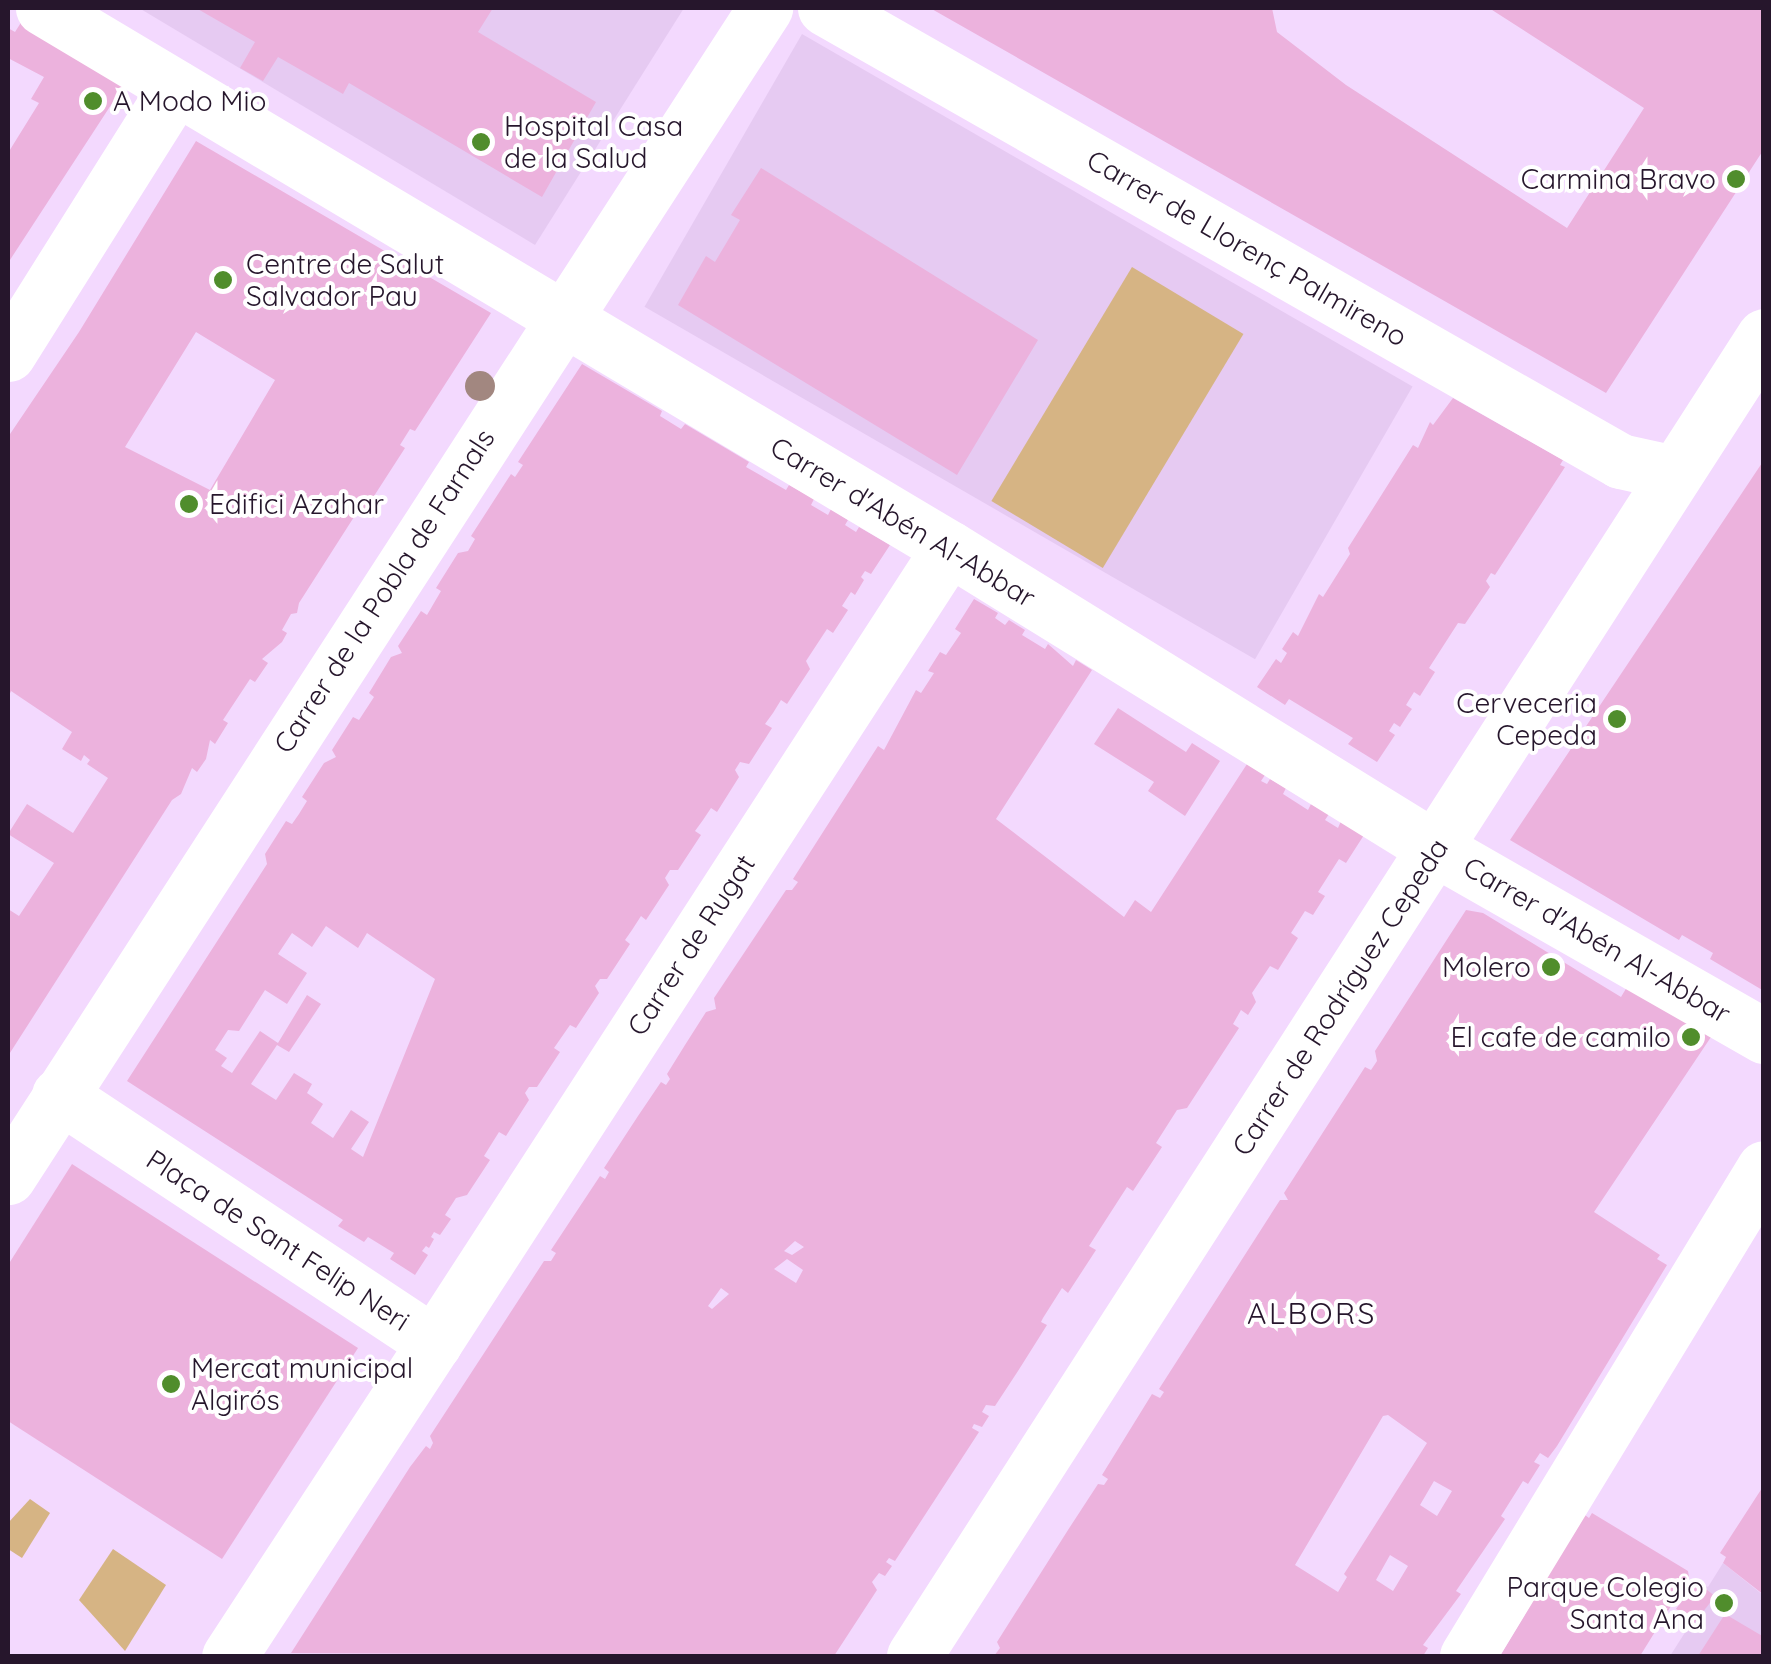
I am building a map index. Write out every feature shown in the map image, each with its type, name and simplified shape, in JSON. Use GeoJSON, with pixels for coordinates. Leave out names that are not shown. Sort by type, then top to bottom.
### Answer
{"type":"FeatureCollection","features":[{"type":"Feature","properties":{"kind":"street","name":"Carrer d'Abén Al-Abbar"},"geometry":{"type":"LineString","coordinates":[[43,8],[949,548],[1436,849],[1764,1036]]}},
{"type":"Feature","properties":{"kind":"street","name":"Carrer de la Pobla de Farnals"},"geometry":{"type":"LineString","coordinates":[[8,1177],[764,8]]}},
{"type":"Feature","properties":{"kind":"street","name":"Carrer de Llorenç Palmireno"},"geometry":{"type":"LineString","coordinates":[[824,8],[1620,461],[1674,473]]}},
{"type":"Feature","properties":{"kind":"street"},"geometry":{"type":"LineString","coordinates":[[8,354],[176,87]]}},
{"type":"Feature","properties":{"kind":"street","name":"Carrer de Rodríguez Cepeda"},"geometry":{"type":"LineString","coordinates":[[914,1656],[1764,336]]}},
{"type":"Feature","properties":{"kind":"street","name":"Carrer de Rugat"},"geometry":{"type":"LineString","coordinates":[[434,1343],[949,548]]}},
{"type":"Feature","properties":{"kind":"street","name":"Plaça de Sant Felip Neri"},"geometry":{"type":"LineString","coordinates":[[58,1095],[434,1343],[229,1656]]}},
{"type":"Feature","properties":{"kind":"street"},"geometry":{"type":"LineString","coordinates":[[1467,1656],[1764,1168]]}},
{"type":"Feature","properties":{"kind":"shaded area","name":"Hospital Casa de la Salud"},"geometry":{"type":"Polygon","coordinates":[[[139,8],[684,8],[535,245],[139,8]]]}},
{"type":"Feature","properties":{"kind":"shaded area"},"geometry":{"type":"Polygon","coordinates":[[[802,34],[1413,386],[1255,659],[644,307],[802,34]]]}},
{"type":"Feature","properties":{"kind":"shaded area"},"geometry":{"type":"Polygon","coordinates":[[[1132,267],[1243,334],[1103,568],[991,501],[1132,267]]]}},
{"type":"Feature","properties":{"kind":"shaded area"},"geometry":{"type":"Polygon","coordinates":[[[30,1499],[50,1513],[22,1558],[8,1549],[8,1523],[30,1499]]]}},
{"type":"Feature","properties":{"kind":"shaded area"},"geometry":{"type":"Polygon","coordinates":[[[113,1549],[166,1585],[125,1651],[79,1600],[113,1549]]]}},
{"type":"Feature","properties":{"kind":"shaded area","name":"Parque Colegio Santa Ana"},"geometry":{"type":"Polygon","coordinates":[[[1723,1563],[1763,1595],[1763,1656],[1670,1656],[1693,1620],[1679,1611],[1697,1582],[1708,1587],[1723,1563]]]}},
{"type":"Feature","properties":{"kind":"building"},"geometry":{"type":"Polygon","coordinates":[[[196,8],[493,8],[478,32],[596,102],[542,197],[349,83],[343,94],[278,57],[263,81],[240,68],[255,42],[196,8]]]}},
{"type":"Feature","properties":{"kind":"building"},"geometry":{"type":"Polygon","coordinates":[[[930,8],[1272,8],[1277,32],[1346,85],[1567,228],[1644,108],[1489,8],[1764,8],[1764,149],[1606,393],[930,8]]]}},
{"type":"Feature","properties":{"kind":"building"},"geometry":{"type":"Polygon","coordinates":[[[22,21],[124,85],[8,263],[8,153],[39,103],[31,99],[44,77],[8,58],[8,28],[15,32],[22,21]]]}},
{"type":"Feature","properties":{"kind":"building"},"geometry":{"type":"Polygon","coordinates":[[[196,141],[491,313],[415,431],[410,429],[400,445],[405,448],[365,510],[361,506],[299,603],[297,613],[291,614],[282,630],[287,633],[282,642],[262,659],[268,663],[255,682],[250,679],[223,720],[228,723],[215,744],[210,740],[206,759],[197,772],[192,768],[181,794],[172,800],[8,1056],[8,909],[19,916],[54,863],[8,834],[27,804],[73,833],[108,778],[87,764],[90,760],[84,755],[81,761],[62,749],[72,732],[11,691],[8,698],[8,437],[79,332],[196,141]],[[196,332],[125,447],[210,490],[275,380],[196,332]]]}},
{"type":"Feature","properties":{"kind":"building"},"geometry":{"type":"Polygon","coordinates":[[[761,168],[1038,340],[957,475],[678,305],[706,256],[715,262],[740,220],[731,215],[761,168]]]}},
{"type":"Feature","properties":{"kind":"building"},"geometry":{"type":"Polygon","coordinates":[[[582,364],[662,411],[660,416],[681,429],[685,424],[749,462],[746,467],[786,490],[789,485],[814,499],[811,505],[828,515],[831,509],[848,520],[845,525],[856,532],[859,527],[890,545],[871,574],[865,571],[855,595],[851,592],[842,606],[848,610],[833,633],[827,629],[806,661],[810,669],[787,704],[781,700],[765,724],[772,728],[749,764],[740,762],[735,770],[739,777],[717,812],[711,808],[695,831],[701,835],[678,870],[670,870],[665,878],[669,885],[646,920],[641,916],[625,940],[630,944],[607,979],[600,979],[595,986],[599,993],[576,1028],[570,1025],[554,1048],[560,1052],[537,1087],[529,1087],[525,1093],[529,1100],[506,1136],[499,1132],[484,1156],[490,1160],[467,1195],[456,1198],[445,1215],[451,1219],[440,1235],[434,1232],[429,1248],[426,1246],[422,1251],[428,1255],[415,1275],[390,1259],[394,1253],[368,1237],[364,1242],[338,1226],[343,1220],[127,1081],[267,864],[265,854],[286,821],[292,824],[307,801],[302,797],[324,763],[336,757],[332,750],[353,717],[359,720],[374,697],[369,693],[391,657],[402,653],[398,646],[421,611],[427,615],[441,591],[436,588],[458,553],[468,551],[475,539],[471,536],[511,474],[515,477],[523,465],[518,462],[582,364]],[[326,926],[312,947],[292,933],[278,954],[307,973],[287,1004],[265,990],[239,1031],[228,1030],[215,1050],[227,1058],[221,1066],[232,1073],[260,1031],[278,1043],[307,995],[321,1004],[289,1052],[277,1045],[251,1084],[276,1100],[294,1073],[312,1084],[307,1093],[323,1104],[311,1123],[333,1138],[351,1110],[369,1122],[351,1149],[363,1157],[435,979],[367,933],[358,948],[326,926]]]}},
{"type":"Feature","properties":{"kind":"building"},"geometry":{"type":"Polygon","coordinates":[[[1453,398],[1563,460],[1560,465],[1565,467],[1495,575],[1491,573],[1486,581],[1490,587],[1465,624],[1458,623],[1429,668],[1435,672],[1420,696],[1414,692],[1406,705],[1412,709],[1400,727],[1394,723],[1389,731],[1395,735],[1377,762],[1348,744],[1353,738],[1289,699],[1285,705],[1257,687],[1276,659],[1281,663],[1287,653],[1282,649],[1293,632],[1298,636],[1319,594],[1323,597],[1350,554],[1348,548],[1413,445],[1418,448],[1430,422],[1433,425],[1453,398]]]}},
{"type":"Feature","properties":{"kind":"building"},"geometry":{"type":"Polygon","coordinates":[[[1764,460],[1764,991],[1710,959],[1713,953],[1682,935],[1679,940],[1510,840],[1764,460]]]}},
{"type":"Feature","properties":{"kind":"building"},"geometry":{"type":"Polygon","coordinates":[[[974,599],[998,613],[995,618],[1005,625],[1009,620],[1025,630],[1022,635],[1045,649],[1048,644],[1073,666],[1076,660],[1092,670],[996,819],[1124,917],[1135,900],[1151,912],[1247,764],[1265,775],[1261,781],[1267,784],[1270,779],[1286,788],[1283,794],[1308,810],[1311,804],[1329,814],[1325,820],[1338,828],[1341,821],[1364,835],[1346,863],[1339,859],[1318,892],[1325,896],[1313,915],[1305,911],[1291,933],[1298,938],[1278,970],[1270,966],[1252,993],[1256,1002],[1248,1015],[1241,1010],[1233,1024],[1239,1028],[1187,1108],[1177,1110],[1156,1143],[1162,1147],[1133,1191],[1127,1187],[1089,1246],[1096,1250],[1068,1293],[1062,1288],[1041,1322],[1047,1325],[995,1406],[986,1405],[982,1412],[989,1416],[982,1427],[974,1424],[972,1428],[979,1432],[895,1561],[889,1558],[886,1562],[892,1566],[885,1576],[879,1573],[872,1582],[877,1590],[834,1656],[291,1653],[410,1467],[426,1446],[430,1449],[430,1436],[544,1261],[551,1261],[556,1253],[551,1250],[600,1176],[605,1179],[609,1172],[604,1168],[638,1116],[661,1082],[666,1085],[670,1079],[667,1074],[706,1012],[716,1009],[714,998],[786,890],[792,890],[798,882],[793,879],[878,746],[884,750],[916,690],[921,693],[934,673],[928,671],[940,652],[946,655],[961,633],[955,629],[974,599]],[[795,1241],[784,1251],[792,1255],[804,1247],[795,1241]],[[787,1259],[774,1269],[796,1283],[803,1270],[787,1259]],[[721,1288],[708,1306],[712,1309],[729,1294],[721,1288]]]}},
{"type":"Feature","properties":{"kind":"building"},"geometry":{"type":"Polygon","coordinates":[[[1118,708],[1186,752],[1192,743],[1220,761],[1185,816],[1148,791],[1154,782],[1094,744],[1118,708]]]}},
{"type":"Feature","properties":{"kind":"building"},"geometry":{"type":"Polygon","coordinates":[[[1466,910],[1483,913],[1621,997],[1627,987],[1711,1037],[1594,1212],[1660,1255],[1657,1259],[1667,1265],[1557,1446],[1548,1458],[1540,1453],[1534,1462],[1540,1465],[1528,1484],[1523,1481],[1501,1516],[1505,1519],[1456,1591],[1461,1594],[1423,1645],[1428,1648],[1423,1656],[994,1656],[1000,1648],[997,1642],[1068,1530],[1098,1484],[1104,1485],[1108,1479],[1102,1475],[1152,1394],[1160,1398],[1164,1392],[1159,1389],[1280,1200],[1288,1200],[1284,1193],[1365,1067],[1371,1070],[1377,1061],[1375,1051],[1466,910]],[[1388,1415],[1383,1416],[1295,1565],[1338,1592],[1347,1577],[1344,1574],[1427,1443],[1388,1415]],[[1434,1481],[1420,1505],[1437,1516],[1452,1491],[1434,1481]],[[1390,1555],[1376,1580],[1393,1591],[1408,1566],[1390,1555]]]}},
{"type":"Feature","properties":{"kind":"building","name":"Mercat municipal Algirós"},"geometry":{"type":"Polygon","coordinates":[[[72,1164],[358,1348],[222,1559],[8,1421],[8,1265],[72,1164]]]}},
{"type":"Feature","properties":{"kind":"building"},"geometry":{"type":"Polygon","coordinates":[[[1764,1485],[1764,1595],[1723,1563],[1726,1557],[1720,1553],[1764,1485]]]}},
{"type":"Feature","properties":{"kind":"building"},"geometry":{"type":"Polygon","coordinates":[[[1592,1513],[1688,1571],[1689,1577],[1640,1656],[1500,1656],[1537,1594],[1531,1590],[1563,1536],[1570,1540],[1585,1515],[1589,1518],[1592,1513]]]}},
{"type":"Feature","properties":{"kind":"building"},"geometry":{"type":"Polygon","coordinates":[[[1697,1582],[1715,1596],[1694,1623],[1676,1609],[1697,1582]]]}},
{"type":"Feature","properties":{"kind":"building"},"geometry":{"type":"Polygon","coordinates":[[[1725,1614],[1764,1637],[1764,1656],[1698,1656],[1725,1614]]]}},
{"type":"Feature","properties":{"kind":"place","name":"A Modo Mio"},"geometry":{"type":"Point","coordinates":[93,101]}},
{"type":"Feature","properties":{"kind":"place","name":"Hospital Casa de la Salud"},"geometry":{"type":"Point","coordinates":[481,142]}},
{"type":"Feature","properties":{"kind":"place","name":"Carmina Bravo"},"geometry":{"type":"Point","coordinates":[1736,179]}},
{"type":"Feature","properties":{"kind":"place","name":"Centre de Salut Salvador Pau"},"geometry":{"type":"Point","coordinates":[223,280]}},
{"type":"Feature","properties":{"kind":"place","name":"Edifici Azahar"},"geometry":{"type":"Point","coordinates":[189,504]}},
{"type":"Feature","properties":{"kind":"place","name":"Cerveceria Cepeda"},"geometry":{"type":"Point","coordinates":[1617,719]}},
{"type":"Feature","properties":{"kind":"place","name":"Molero"},"geometry":{"type":"Point","coordinates":[1551,967]}},
{"type":"Feature","properties":{"kind":"place","name":"El cafe de camilo"},"geometry":{"type":"Point","coordinates":[1691,1037]}},
{"type":"Feature","properties":{"kind":"place","name":"Mercat municipal Algirós"},"geometry":{"type":"Point","coordinates":[171,1384]}},
{"type":"Feature","properties":{"kind":"place","name":"Parque Colegio Santa Ana"},"geometry":{"type":"Point","coordinates":[1724,1603]}},
{"type":"Feature","properties":{"kind":"district","name":"ALBORS"},"geometry":{"type":"Point","coordinates":[1312,1313]}}]}
